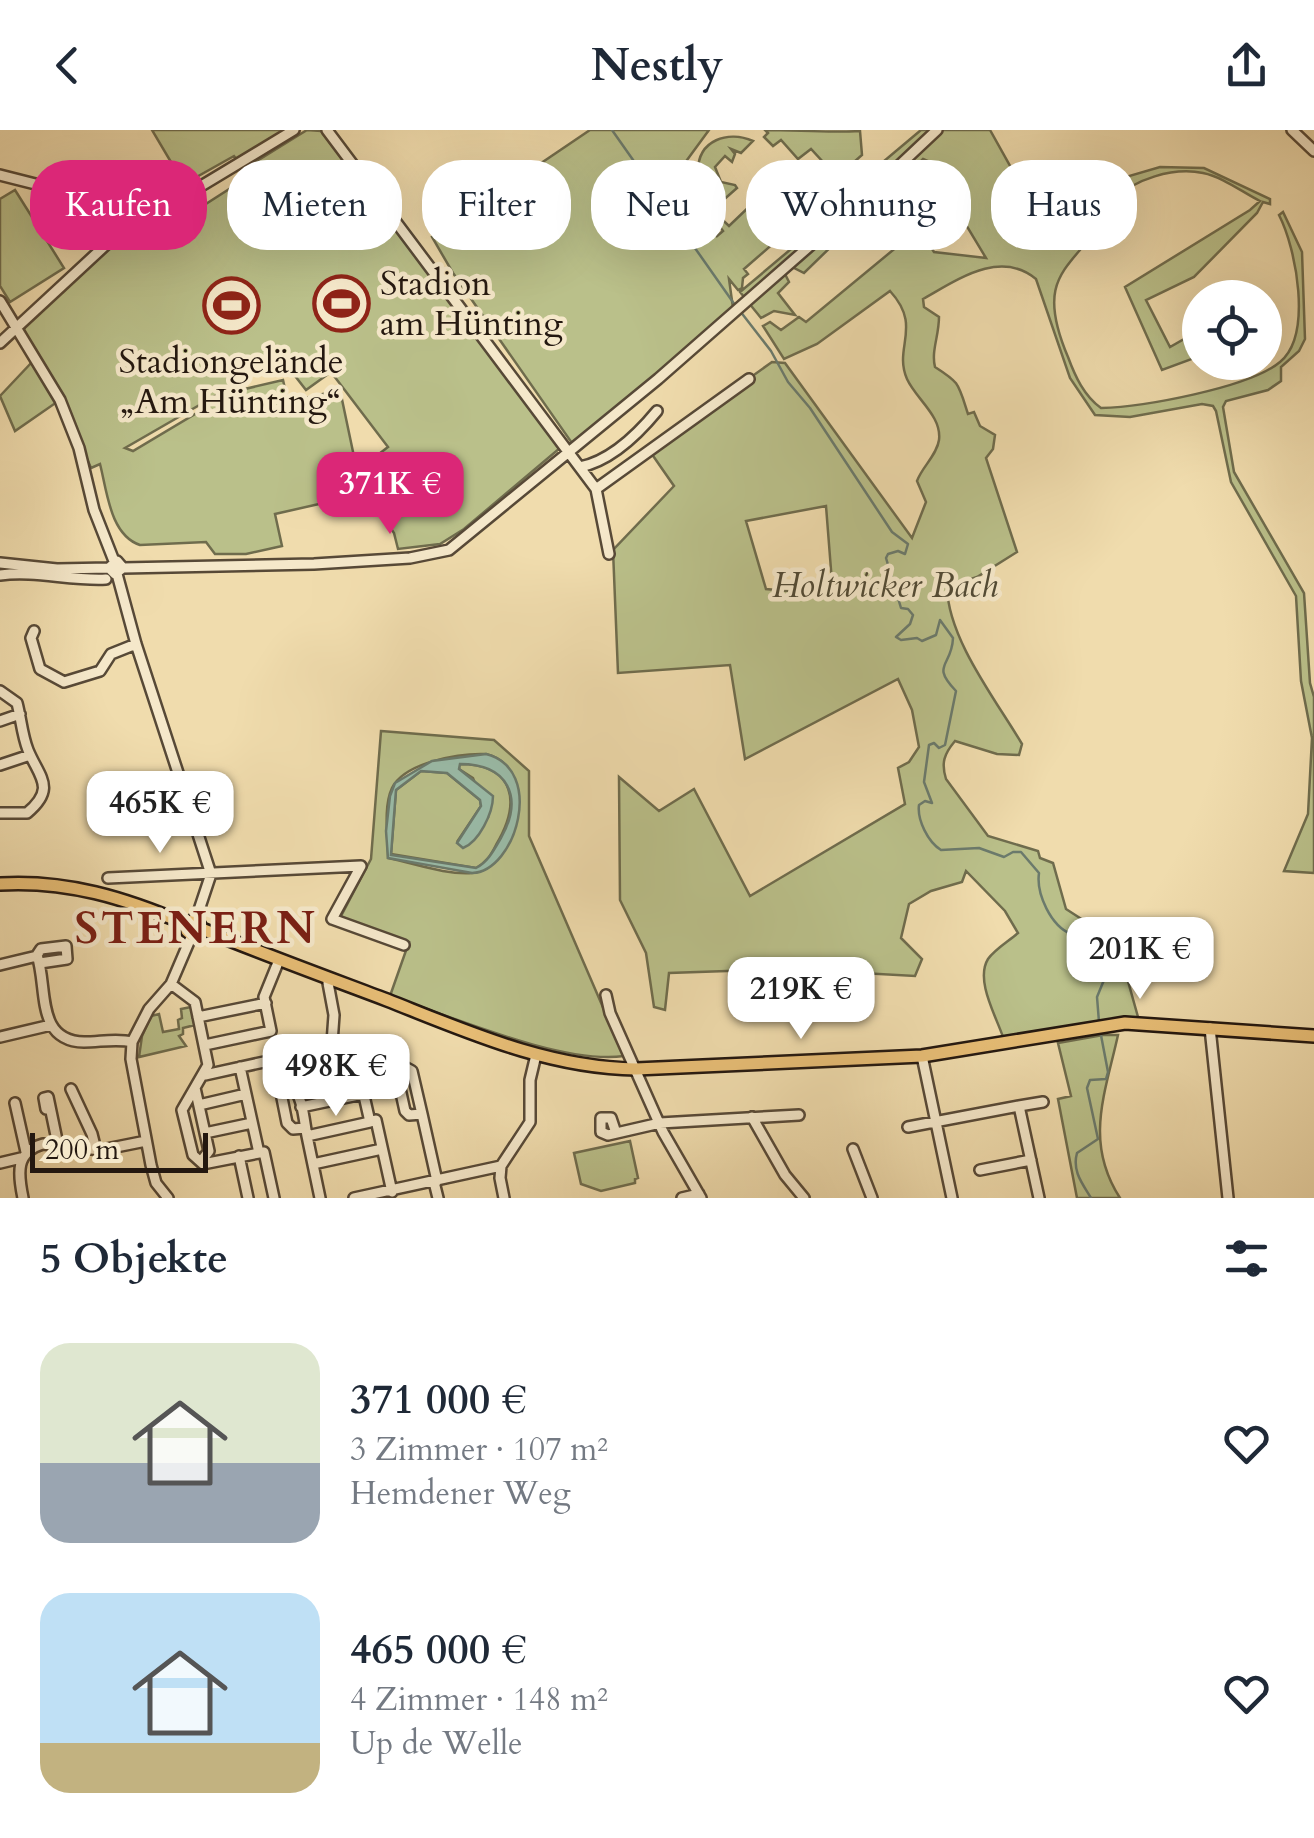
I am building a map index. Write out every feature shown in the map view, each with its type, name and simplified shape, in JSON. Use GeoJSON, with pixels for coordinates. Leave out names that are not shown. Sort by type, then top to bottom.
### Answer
{"type":"FeatureCollection","features":[{"type":"Feature","properties":{"kind":"main road"},"geometry":{"type":"LineString","coordinates":[[0,884],[86,889],[536,1055],[584,1066],[636,1069],[922,1056],[1105,1025],[1157,1023],[1314,1036]]}},
{"type":"Feature","properties":{"kind":"street"},"geometry":{"type":"LineString","coordinates":[[207,182],[294,130]]}},
{"type":"Feature","properties":{"kind":"street"},"geometry":{"type":"LineString","coordinates":[[326,130],[596,489],[609,554]]}},
{"type":"Feature","properties":{"kind":"street"},"geometry":{"type":"LineString","coordinates":[[0,563],[114,570],[438,555],[462,542],[745,304],[936,130]]}},
{"type":"Feature","properties":{"kind":"street"},"geometry":{"type":"LineString","coordinates":[[1292,130],[1314,151]]}},
{"type":"Feature","properties":{"kind":"street"},"geometry":{"type":"LineString","coordinates":[[0,175],[30,183]]}},
{"type":"Feature","properties":{"kind":"street"},"geometry":{"type":"LineString","coordinates":[[0,343],[98,250]]}},
{"type":"Feature","properties":{"kind":"street"},"geometry":{"type":"LineString","coordinates":[[0,302],[60,400],[79,448],[94,510],[210,874],[171,984],[149,1009],[132,1042],[131,1060],[146,1141],[156,1183],[168,1198]]}},
{"type":"Feature","properties":{"kind":"street"},"geometry":{"type":"LineString","coordinates":[[596,489],[749,380]]}},
{"type":"Feature","properties":{"kind":"street"},"geometry":{"type":"LineString","coordinates":[[580,467],[601,460],[644,427],[657,410]]}},
{"type":"Feature","properties":{"kind":"street"},"geometry":{"type":"LineString","coordinates":[[644,427],[657,444]]}},
{"type":"Feature","properties":{"kind":"street"},"geometry":{"type":"LineString","coordinates":[[0,575],[25,573],[76,580],[114,570]]}},
{"type":"Feature","properties":{"kind":"street"},"geometry":{"type":"LineString","coordinates":[[34,631],[31,638],[40,668],[64,682],[100,672],[111,654],[136,644]]}},
{"type":"Feature","properties":{"kind":"street"},"geometry":{"type":"LineString","coordinates":[[0,691],[17,703],[30,754],[44,782],[42,795],[27,812],[0,814]]}},
{"type":"Feature","properties":{"kind":"street"},"geometry":{"type":"LineString","coordinates":[[0,721],[20,714]]}},
{"type":"Feature","properties":{"kind":"street"},"geometry":{"type":"LineString","coordinates":[[0,766],[30,754]]}},
{"type":"Feature","properties":{"kind":"street"},"geometry":{"type":"LineString","coordinates":[[108,878],[361,866],[332,919],[404,945]]}},
{"type":"Feature","properties":{"kind":"street"},"geometry":{"type":"LineString","coordinates":[[0,965],[38,960],[51,1025],[58,1036],[69,1041],[132,1042]]}},
{"type":"Feature","properties":{"kind":"street"},"geometry":{"type":"LineString","coordinates":[[204,1046],[271,1031],[266,1002],[277,964]]}},
{"type":"Feature","properties":{"kind":"street"},"geometry":{"type":"LineString","coordinates":[[171,984],[192,997],[208,1065],[182,1110],[192,1155],[203,1164],[259,1152],[240,1067]]}},
{"type":"Feature","properties":{"kind":"street"},"geometry":{"type":"LineString","coordinates":[[328,984],[334,1015],[330,1071]]}},
{"type":"Feature","properties":{"kind":"street"},"geometry":{"type":"LineString","coordinates":[[606,995],[610,1013],[660,1124],[700,1196],[682,1198]]}},
{"type":"Feature","properties":{"kind":"street"},"geometry":{"type":"LineString","coordinates":[[198,1017],[266,1002]]}},
{"type":"Feature","properties":{"kind":"street"},"geometry":{"type":"LineString","coordinates":[[0,1037],[51,1025]]}},
{"type":"Feature","properties":{"kind":"street"},"geometry":{"type":"LineString","coordinates":[[1210,1028],[1228,1198]]}},
{"type":"Feature","properties":{"kind":"street"},"geometry":{"type":"LineString","coordinates":[[504,1198],[501,1166],[530,1122],[530,1080],[536,1055]]}},
{"type":"Feature","properties":{"kind":"street"},"geometry":{"type":"LineString","coordinates":[[922,1056],[952,1198]]}},
{"type":"Feature","properties":{"kind":"street"},"geometry":{"type":"LineString","coordinates":[[298,1078],[383,1060],[384,1065],[395,1066],[405,1111],[409,1115],[422,1114]]}},
{"type":"Feature","properties":{"kind":"street"},"geometry":{"type":"LineString","coordinates":[[204,1074],[264,1062]]}},
{"type":"Feature","properties":{"kind":"street"},"geometry":{"type":"LineString","coordinates":[[357,1065],[370,1122]]}},
{"type":"Feature","properties":{"kind":"street"},"geometry":{"type":"LineString","coordinates":[[397,1075],[402,1066],[412,1071],[438,1198]]}},
{"type":"Feature","properties":{"kind":"street"},"geometry":{"type":"LineString","coordinates":[[320,1198],[306,1132],[301,1107],[295,1088],[289,1085],[283,1088],[281,1096],[289,1127],[306,1132],[376,1120],[398,1193]]}},
{"type":"Feature","properties":{"kind":"street"},"geometry":{"type":"LineString","coordinates":[[195,1088],[209,1151],[202,1160]]}},
{"type":"Feature","properties":{"kind":"street"},"geometry":{"type":"LineString","coordinates":[[71,1089],[96,1150]]}},
{"type":"Feature","properties":{"kind":"street"},"geometry":{"type":"LineString","coordinates":[[199,1105],[246,1094]]}},
{"type":"Feature","properties":{"kind":"street"},"geometry":{"type":"LineString","coordinates":[[301,1107],[363,1094]]}},
{"type":"Feature","properties":{"kind":"street"},"geometry":{"type":"LineString","coordinates":[[908,1127],[1044,1102]]}},
{"type":"Feature","properties":{"kind":"street"},"geometry":{"type":"LineString","coordinates":[[15,1103],[24,1155],[19,1178],[23,1198]]}},
{"type":"Feature","properties":{"kind":"street"},"geometry":{"type":"LineString","coordinates":[[1019,1106],[1039,1198]]}},
{"type":"Feature","properties":{"kind":"street"},"geometry":{"type":"LineString","coordinates":[[50,1108],[58,1145]]}},
{"type":"Feature","properties":{"kind":"street"},"geometry":{"type":"LineString","coordinates":[[616,1133],[660,1124],[800,1115]]}},
{"type":"Feature","properties":{"kind":"street"},"geometry":{"type":"LineString","coordinates":[[752,1117],[779,1166],[804,1198]]}},
{"type":"Feature","properties":{"kind":"street"},"geometry":{"type":"LineString","coordinates":[[205,1133],[252,1123]]}},
{"type":"Feature","properties":{"kind":"street"},"geometry":{"type":"LineString","coordinates":[[0,1163],[43,1144],[96,1150],[146,1141]]}},
{"type":"Feature","properties":{"kind":"street"},"geometry":{"type":"LineString","coordinates":[[313,1164],[382,1149]]}},
{"type":"Feature","properties":{"kind":"street"},"geometry":{"type":"LineString","coordinates":[[853,1149],[872,1198]]}},
{"type":"Feature","properties":{"kind":"street"},"geometry":{"type":"LineString","coordinates":[[264,1152],[274,1198]]}},
{"type":"Feature","properties":{"kind":"street"},"geometry":{"type":"LineString","coordinates":[[239,1156],[248,1198]]}},
{"type":"Feature","properties":{"kind":"street"},"geometry":{"type":"LineString","coordinates":[[980,1170],[1030,1160]]}},
{"type":"Feature","properties":{"kind":"street"},"geometry":{"type":"LineString","coordinates":[[354,1198],[398,1193],[501,1166]]}},
{"type":"Feature","properties":{"kind":"green space"},"geometry":{"type":"Polygon","coordinates":[[[152,130],[290,130],[242,160],[234,156],[207,171],[207,160],[170,160],[152,130]]]}},
{"type":"Feature","properties":{"kind":"green space"},"geometry":{"type":"Polygon","coordinates":[[[307,130],[321,131],[343,160],[258,160],[307,130]]]}},
{"type":"Feature","properties":{"kind":"green space"},"geometry":{"type":"Polygon","coordinates":[[[590,130],[709,130],[687,160],[591,160],[591,250],[726,250],[726,223],[729,226],[746,210],[746,250],[766,250],[744,269],[748,274],[743,278],[742,288],[738,290],[729,279],[733,308],[574,446],[440,250],[571,250],[571,160],[546,160],[590,130]]]}},
{"type":"Feature","properties":{"kind":"green space"},"geometry":{"type":"Polygon","coordinates":[[[765,130],[860,131],[862,155],[856,160],[821,160],[811,149],[798,159],[781,140],[773,146],[764,137],[768,133],[765,130]]]}},
{"type":"Feature","properties":{"kind":"green space"},"geometry":{"type":"Polygon","coordinates":[[[921,130],[990,130],[1007,160],[991,160],[991,250],[1080,250],[1064,270],[1054,304],[1057,327],[1074,371],[1095,403],[1101,408],[1142,404],[1245,380],[1281,380],[1268,390],[1226,401],[1223,407],[1234,472],[1304,593],[1314,697],[1314,873],[1284,871],[1308,814],[1312,738],[1301,681],[1296,596],[1231,482],[1213,406],[1202,404],[1130,417],[1095,415],[1070,378],[1036,279],[1022,270],[993,267],[979,271],[923,299],[924,307],[939,317],[935,367],[957,385],[968,414],[974,412],[980,426],[995,435],[993,449],[986,458],[1017,552],[977,577],[947,587],[949,607],[964,648],[1022,744],[1019,755],[997,754],[955,741],[944,759],[946,779],[988,836],[1038,851],[1040,858],[1053,863],[1066,909],[1117,942],[1138,1017],[1003,1037],[985,987],[985,968],[991,955],[1018,933],[1005,911],[966,871],[962,882],[931,891],[909,904],[901,938],[922,959],[915,976],[788,969],[669,973],[665,1010],[654,1007],[646,953],[620,900],[619,777],[659,811],[694,789],[750,896],[905,804],[898,768],[909,762],[919,747],[912,710],[898,679],[745,759],[730,665],[618,673],[613,550],[674,486],[649,450],[772,362],[785,363],[912,538],[926,502],[917,481],[935,451],[939,431],[933,415],[907,379],[903,357],[905,315],[900,304],[890,291],[817,344],[784,359],[763,326],[770,322],[781,330],[799,317],[806,322],[893,250],[933,250],[986,258],[971,233],[971,160],[885,160],[921,130]],[[826,506],[746,521],[766,589],[833,595],[826,506]]]}},
{"type":"Feature","properties":{"kind":"green space"},"geometry":{"type":"Polygon","coordinates":[[[734,137],[753,141],[741,153],[731,149],[735,154],[732,162],[725,156],[721,160],[699,160],[716,140],[734,137]]]}},
{"type":"Feature","properties":{"kind":"green space"},"geometry":{"type":"Polygon","coordinates":[[[1160,167],[1204,168],[1270,199],[1270,204],[1263,202],[1257,213],[1194,277],[1146,300],[1170,347],[1182,340],[1182,363],[1162,370],[1125,287],[1260,201],[1203,173],[1167,173],[1137,184],[1137,174],[1160,167]]]}},
{"type":"Feature","properties":{"kind":"green space"},"geometry":{"type":"Polygon","coordinates":[[[726,183],[737,188],[726,198],[726,183]]]}},
{"type":"Feature","properties":{"kind":"green space"},"geometry":{"type":"Polygon","coordinates":[[[15,190],[30,214],[30,250],[53,250],[64,268],[10,302],[0,286],[0,199],[15,190]]]}},
{"type":"Feature","properties":{"kind":"green space"},"geometry":{"type":"Polygon","coordinates":[[[227,190],[227,250],[402,250],[402,238],[560,448],[464,529],[440,544],[398,549],[394,533],[353,474],[388,447],[331,372],[306,390],[281,358],[125,448],[133,451],[232,392],[283,380],[288,402],[340,390],[356,466],[335,471],[341,499],[275,514],[282,546],[246,554],[215,554],[206,542],[140,545],[130,540],[116,522],[100,464],[91,468],[56,387],[24,333],[25,326],[105,250],[207,250],[207,203],[227,190]]]}},
{"type":"Feature","properties":{"kind":"green space"},"geometry":{"type":"Polygon","coordinates":[[[1283,212],[1302,252],[1305,339],[1299,351],[1282,366],[1296,332],[1299,312],[1291,248],[1279,215],[1283,212]]]}},
{"type":"Feature","properties":{"kind":"green space"},"geometry":{"type":"Polygon","coordinates":[[[790,250],[828,250],[804,273],[792,267],[784,272],[789,282],[778,293],[795,315],[774,311],[761,318],[740,292],[790,250]]]}},
{"type":"Feature","properties":{"kind":"green space"},"geometry":{"type":"Polygon","coordinates":[[[33,361],[57,402],[15,431],[0,396],[33,361]]]}},
{"type":"Feature","properties":{"kind":"green space"},"geometry":{"type":"Polygon","coordinates":[[[381,731],[494,740],[529,771],[529,836],[624,1056],[599,1057],[539,1046],[390,996],[409,942],[340,918],[371,859],[381,731]],[[486,754],[462,755],[434,761],[399,779],[388,804],[388,858],[451,872],[472,873],[488,867],[512,837],[517,816],[514,777],[503,763],[486,754]]]}},
{"type":"Feature","properties":{"kind":"green space"},"geometry":{"type":"Polygon","coordinates":[[[459,764],[492,771],[508,789],[509,815],[488,858],[476,868],[391,854],[396,790],[421,771],[447,773],[480,800],[481,806],[457,842],[488,817],[473,778],[459,769],[459,764]]]}},
{"type":"Feature","properties":{"kind":"green space"},"geometry":{"type":"Polygon","coordinates":[[[191,1007],[195,1025],[183,1028],[179,1036],[186,1046],[139,1057],[142,1036],[151,1016],[159,1014],[163,1032],[179,1029],[181,1009],[191,1007]]]}},
{"type":"Feature","properties":{"kind":"green space"},"geometry":{"type":"Polygon","coordinates":[[[1118,1035],[1103,1098],[1100,1137],[1109,1177],[1120,1198],[1077,1198],[1058,1099],[1071,1096],[1058,1043],[1118,1035]]]}},
{"type":"Feature","properties":{"kind":"green space"},"geometry":{"type":"Polygon","coordinates":[[[630,1141],[638,1178],[635,1183],[601,1191],[581,1184],[574,1153],[630,1141]]]}},
{"type":"Feature","properties":{"kind":"shaded area"},"geometry":{"type":"Polygon","coordinates":[[[486,754],[504,763],[515,779],[520,798],[512,839],[488,868],[472,873],[388,858],[386,831],[395,783],[432,761],[486,754]],[[460,764],[459,769],[493,796],[488,818],[474,840],[463,848],[457,843],[481,806],[480,800],[447,773],[421,771],[396,790],[391,855],[476,868],[487,859],[508,823],[511,797],[500,777],[476,765],[460,764]]]}},
{"type":"Feature","properties":{"kind":"waterway","name":"Holtwicker Bach"},"geometry":{"type":"LineString","coordinates":[[612,130],[735,305]]}},
{"type":"Feature","properties":{"kind":"waterway","name":"Holtwicker Bach"},"geometry":{"type":"LineString","coordinates":[[740,311],[892,532],[908,544],[905,554],[898,551],[886,558],[901,608],[913,615],[910,624],[896,637],[922,641],[936,635],[940,620],[953,638],[943,670],[956,691],[945,745],[929,745],[924,782],[932,803],[925,801],[919,805],[924,830],[941,850],[979,848],[1004,857],[1021,852],[1039,873],[1043,899],[1057,924],[1075,936],[1102,943],[1104,980],[1097,997],[1099,1022]]}},
{"type":"Feature","properties":{"kind":"waterway","name":"Holtwicker Bach"},"geometry":{"type":"LineString","coordinates":[[1091,1198],[1079,1177],[1076,1159],[1077,1153],[1098,1139],[1087,1088],[1090,1080],[1106,1079],[1108,1072],[1100,1030]]}},
{"type":"Feature","properties":{"kind":"place","name":"Stadion am Hünting"},"geometry":{"type":"Point","coordinates":[341,304]}},
{"type":"Feature","properties":{"kind":"place","name":"Stadiongelände „Am Hünting“"},"geometry":{"type":"Point","coordinates":[231,306]}},
{"type":"Feature","properties":{"kind":"district","name":"STENERN"},"geometry":{"type":"Point","coordinates":[196,928]}}]}
